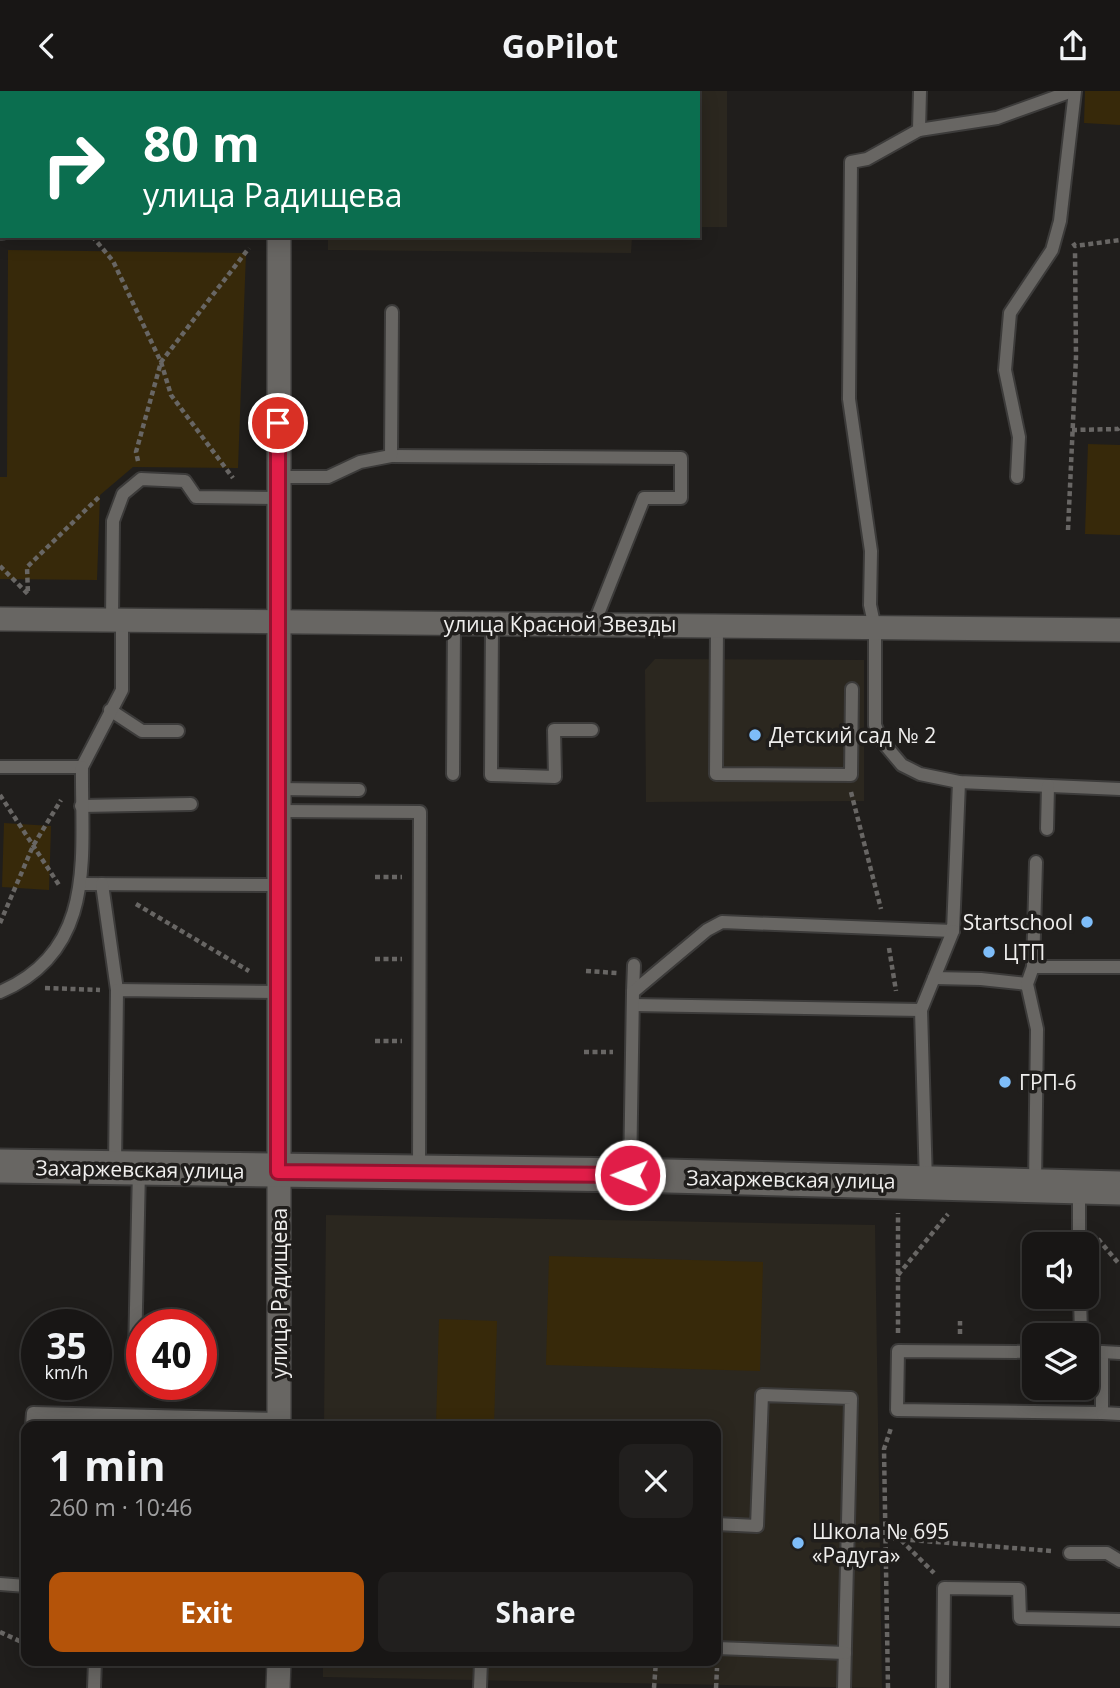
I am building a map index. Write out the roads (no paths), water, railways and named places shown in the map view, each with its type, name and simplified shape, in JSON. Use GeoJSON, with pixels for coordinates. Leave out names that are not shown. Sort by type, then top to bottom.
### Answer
{"type":"FeatureCollection","features":[{"type":"Feature","properties":{"kind":"street","name":"улица Радищева"},"geometry":{"type":"LineString","coordinates":[[279,238],[279,1421]]}},
{"type":"Feature","properties":{"kind":"street","name":"улица Красной Звезды"},"geometry":{"type":"LineString","coordinates":[[0,619],[1120,630]]}},
{"type":"Feature","properties":{"kind":"street","name":"Захаржевская улица"},"geometry":{"type":"LineString","coordinates":[[0,1166],[630,1175],[1120,1188]]}},
{"type":"Feature","properties":{"kind":"street"},"geometry":{"type":"LineString","coordinates":[[278,1688],[279,1666]]}},
{"type":"Feature","properties":{"kind":"lane"},"geometry":{"type":"LineString","coordinates":[[919,130],[920,91]]}},
{"type":"Feature","properties":{"kind":"lane"},"geometry":{"type":"LineString","coordinates":[[1017,477],[1019,437],[1005,370],[1010,313],[1052,250],[1060,221],[1074,91],[998,118],[919,130],[867,159],[851,162],[849,399],[870,551],[870,605],[875,628],[875,725],[881,740],[902,765],[920,774],[959,782],[1120,789]]}},
{"type":"Feature","properties":{"kind":"lane"},"geometry":{"type":"LineString","coordinates":[[391,456],[392,312]]}},
{"type":"Feature","properties":{"kind":"lane"},"geometry":{"type":"LineString","coordinates":[[0,992],[34,974],[60,942],[76,911],[81,884],[82,767],[122,690],[113,521],[123,494],[141,479],[185,481],[196,497],[249,498],[278,488],[328,477],[360,462],[391,456],[681,458],[681,498],[644,498],[594,624]]}},
{"type":"Feature","properties":{"kind":"lane"},"geometry":{"type":"LineString","coordinates":[[453,774],[454,624]]}},
{"type":"Feature","properties":{"kind":"lane"},"geometry":{"type":"LineString","coordinates":[[492,624],[491,775],[555,777],[554,730],[592,730]]}},
{"type":"Feature","properties":{"kind":"lane"},"geometry":{"type":"LineString","coordinates":[[717,626],[716,774],[851,775],[852,689]]}},
{"type":"Feature","properties":{"kind":"lane"},"geometry":{"type":"LineString","coordinates":[[110,710],[142,731],[178,731]]}},
{"type":"Feature","properties":{"kind":"lane"},"geometry":{"type":"LineString","coordinates":[[0,767],[82,767]]}},
{"type":"Feature","properties":{"kind":"lane"},"geometry":{"type":"LineString","coordinates":[[926,1183],[921,1010],[953,931],[959,782]]}},
{"type":"Feature","properties":{"kind":"lane"},"geometry":{"type":"LineString","coordinates":[[1047,829],[1048,786]]}},
{"type":"Feature","properties":{"kind":"lane"},"geometry":{"type":"LineString","coordinates":[[279,800],[359,790]]}},
{"type":"Feature","properties":{"kind":"lane"},"geometry":{"type":"LineString","coordinates":[[279,800],[419,812],[419,1174]]}},
{"type":"Feature","properties":{"kind":"lane"},"geometry":{"type":"LineString","coordinates":[[82,806],[191,804]]}},
{"type":"Feature","properties":{"kind":"lane"},"geometry":{"type":"LineString","coordinates":[[1035,1185],[1037,1029],[1027,984],[1033,967],[1036,862]]}},
{"type":"Feature","properties":{"kind":"lane"},"geometry":{"type":"LineString","coordinates":[[81,884],[278,885]]}},
{"type":"Feature","properties":{"kind":"lane"},"geometry":{"type":"LineString","coordinates":[[102,884],[117,991],[133,1309]]}},
{"type":"Feature","properties":{"kind":"lane"},"geometry":{"type":"LineString","coordinates":[[633,999],[707,930],[722,922],[953,931]]}},
{"type":"Feature","properties":{"kind":"lane"},"geometry":{"type":"LineString","coordinates":[[1033,967],[1120,967]]}},
{"type":"Feature","properties":{"kind":"lane"},"geometry":{"type":"LineString","coordinates":[[630,1175],[634,969]]}},
{"type":"Feature","properties":{"kind":"lane"},"geometry":{"type":"LineString","coordinates":[[934,978],[1027,984]]}},
{"type":"Feature","properties":{"kind":"lane"},"geometry":{"type":"LineString","coordinates":[[117,991],[278,992]]}},
{"type":"Feature","properties":{"kind":"lane"},"geometry":{"type":"LineString","coordinates":[[633,999],[921,1010]]}},
{"type":"Feature","properties":{"kind":"lane"},"geometry":{"type":"LineString","coordinates":[[1079,1187],[1079,1232]]}},
{"type":"Feature","properties":{"kind":"lane"},"geometry":{"type":"LineString","coordinates":[[1022,1352],[898,1351],[897,1411],[1120,1414]]}},
{"type":"Feature","properties":{"kind":"lane"},"geometry":{"type":"LineString","coordinates":[[1102,1413],[1102,1352],[1120,1353]]}},
{"type":"Feature","properties":{"kind":"lane"},"geometry":{"type":"LineString","coordinates":[[721,1524],[757,1526],[762,1395],[851,1398],[844,1688]]}},
{"type":"Feature","properties":{"kind":"lane"},"geometry":{"type":"LineString","coordinates":[[32,1421],[33,1413],[230,1421]]}},
{"type":"Feature","properties":{"kind":"lane"},"geometry":{"type":"LineString","coordinates":[[1070,1553],[1107,1553],[1120,1561]]}},
{"type":"Feature","properties":{"kind":"lane"},"geometry":{"type":"LineString","coordinates":[[0,1584],[21,1586]]}},
{"type":"Feature","properties":{"kind":"lane"},"geometry":{"type":"LineString","coordinates":[[943,1688],[944,1588],[1019,1589],[1020,1618],[1120,1620]]}},
{"type":"Feature","properties":{"kind":"lane"},"geometry":{"type":"LineString","coordinates":[[721,1648],[845,1653]]}},
{"type":"Feature","properties":{"kind":"lane"},"geometry":{"type":"LineString","coordinates":[[94,1688],[95,1666]]}},
{"type":"Feature","properties":{"kind":"lane"},"geometry":{"type":"LineString","coordinates":[[480,1688],[481,1666]]}},
{"type":"Feature","properties":{"kind":"place","name":"Детский сад № 2"},"geometry":{"type":"Point","coordinates":[755,735]}},
{"type":"Feature","properties":{"kind":"place","name":"Startschool"},"geometry":{"type":"Point","coordinates":[1087,922]}},
{"type":"Feature","properties":{"kind":"place","name":"ЦТП"},"geometry":{"type":"Point","coordinates":[989,952]}},
{"type":"Feature","properties":{"kind":"place","name":"ГРП-6"},"geometry":{"type":"Point","coordinates":[1005,1082]}},
{"type":"Feature","properties":{"kind":"place","name":"Школа № 695 «Радуга»"},"geometry":{"type":"Point","coordinates":[798,1543]}}]}
